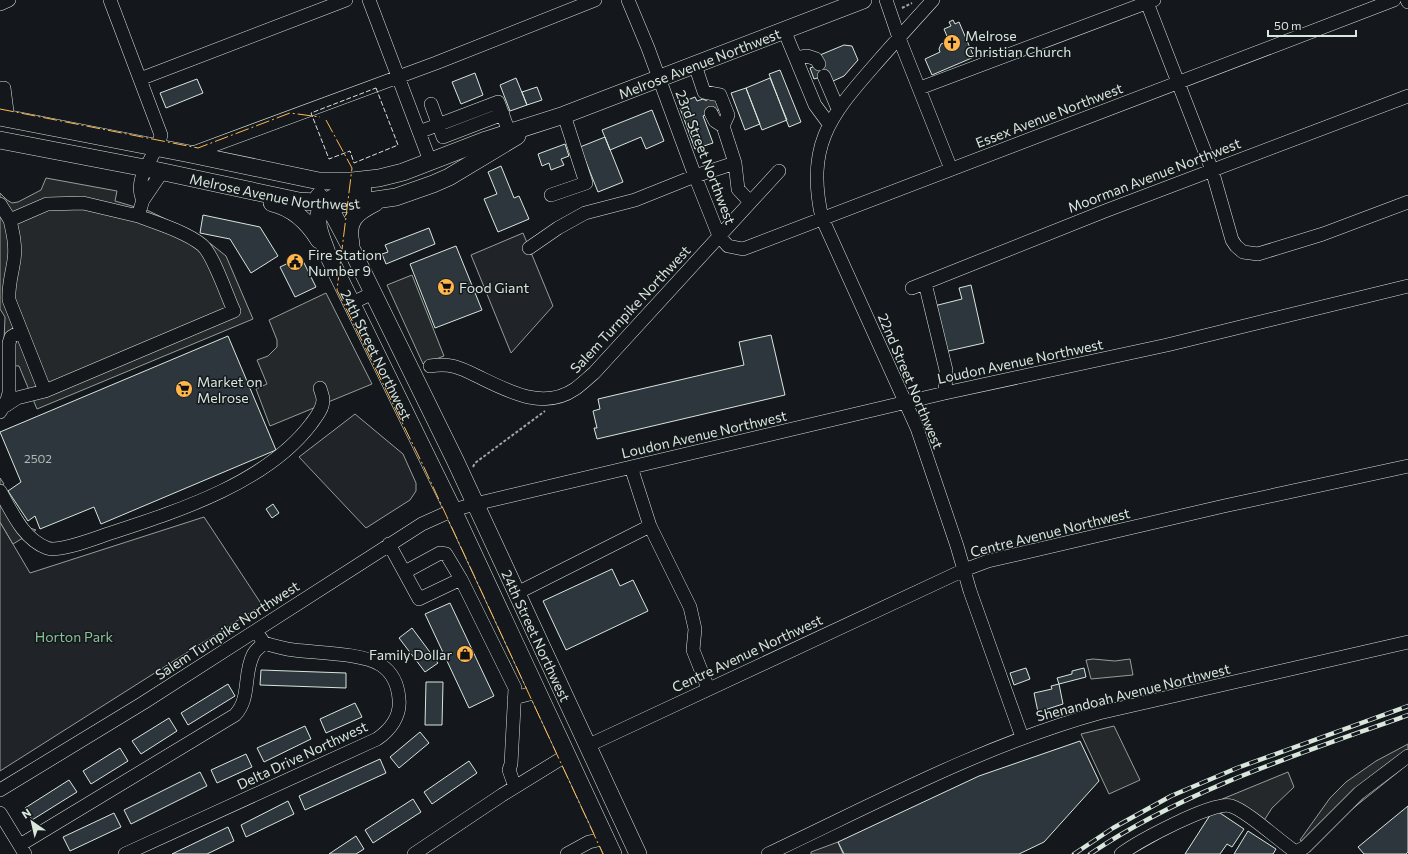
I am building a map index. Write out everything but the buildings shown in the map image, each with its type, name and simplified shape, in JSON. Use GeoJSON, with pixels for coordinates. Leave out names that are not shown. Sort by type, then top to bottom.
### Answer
{"type":"FeatureCollection","features":[{"type":"Feature","properties":{"kind":"main road","name":"Melrose Avenue Northwest"},"geometry":{"type":"LineString","coordinates":[[4,118],[319,181],[352,181],[379,178],[403,172],[509,132],[564,114],[863,0]]}},
{"type":"Feature","properties":{"kind":"main road","name":"Melrose Avenue Northwest"},"geometry":{"type":"LineString","coordinates":[[0,140],[145,168],[299,201],[348,204],[382,200],[412,192],[449,177],[535,124]]}},
{"type":"Feature","properties":{"kind":"main road"},"geometry":{"type":"LineString","coordinates":[[287,175],[308,185],[326,203],[334,196],[346,191],[383,187],[412,179],[421,175],[430,161]]}},
{"type":"Feature","properties":{"kind":"main road"},"geometry":{"type":"LineString","coordinates":[[182,176],[199,189],[279,205],[291,210],[312,229],[327,253]]}},
{"type":"Feature","properties":{"kind":"main road"},"geometry":{"type":"LineString","coordinates":[[353,252],[349,236],[350,223],[363,209],[382,200]]}},
{"type":"Feature","properties":{"kind":"main road","name":"24th Street Northwest"},"geometry":{"type":"LineString","coordinates":[[613,854],[453,510],[327,253],[318,220],[320,210],[326,203],[353,252],[475,504],[638,854]]}},
{"type":"Feature","properties":{"kind":"street"},"geometry":{"type":"LineString","coordinates":[[0,4],[9,0]]}},
{"type":"Feature","properties":{"kind":"street"},"geometry":{"type":"LineString","coordinates":[[110,0],[162,135],[145,168],[140,194],[143,200]]}},
{"type":"Feature","properties":{"kind":"street"},"geometry":{"type":"LineString","coordinates":[[140,79],[346,0]]}},
{"type":"Feature","properties":{"kind":"street"},"geometry":{"type":"LineString","coordinates":[[369,0],[430,161]]}},
{"type":"Feature","properties":{"kind":"street"},"geometry":{"type":"LineString","coordinates":[[190,154],[397,76],[436,63],[595,0]]}},
{"type":"Feature","properties":{"kind":"street","name":"23rd Street Northwest"},"geometry":{"type":"LineString","coordinates":[[628,0],[719,236]]}},
{"type":"Feature","properties":{"kind":"street"},"geometry":{"type":"LineString","coordinates":[[886,0],[899,38],[951,169]]}},
{"type":"Feature","properties":{"kind":"street"},"geometry":{"type":"LineString","coordinates":[[899,38],[933,0]]}},
{"type":"Feature","properties":{"kind":"street","name":"Essex Avenue Northwest"},"geometry":{"type":"LineString","coordinates":[[719,236],[728,246],[743,249],[1394,0]]}},
{"type":"Feature","properties":{"kind":"street"},"geometry":{"type":"LineString","coordinates":[[920,88],[1150,1],[1178,83],[1212,170],[1232,240],[1236,246],[1251,254],[1258,254],[1323,234],[1408,202]]}},
{"type":"Feature","properties":{"kind":"street"},"geometry":{"type":"LineString","coordinates":[[784,30],[815,104],[828,124]]}},
{"type":"Feature","properties":{"kind":"street","name":"22nd Street Northwest"},"geometry":{"type":"LineString","coordinates":[[899,38],[854,89],[828,124],[820,148],[816,176],[817,196],[822,218],[917,428],[1022,737]]}},
{"type":"Feature","properties":{"kind":"street"},"geometry":{"type":"LineString","coordinates":[[796,58],[807,56],[816,59],[838,109]]}},
{"type":"Feature","properties":{"kind":"street"},"geometry":{"type":"LineString","coordinates":[[695,65],[715,121],[723,126],[735,163],[738,189],[750,202]]}},
{"type":"Feature","properties":{"kind":"street"},"geometry":{"type":"LineString","coordinates":[[0,88],[4,88],[4,118]]}},
{"type":"Feature","properties":{"kind":"street"},"geometry":{"type":"LineString","coordinates":[[707,102],[720,94],[728,115],[723,126]]}},
{"type":"Feature","properties":{"kind":"street","name":"Moorman Avenue Northwest"},"geometry":{"type":"LineString","coordinates":[[912,288],[1098,213],[1408,96]]}},
{"type":"Feature","properties":{"kind":"street"},"geometry":{"type":"LineString","coordinates":[[420,132],[498,102],[509,132]]}},
{"type":"Feature","properties":{"kind":"street"},"geometry":{"type":"LineString","coordinates":[[431,104],[439,125]]}},
{"type":"Feature","properties":{"kind":"street"},"geometry":{"type":"LineString","coordinates":[[551,194],[586,183],[564,114]]}},
{"type":"Feature","properties":{"kind":"street"},"geometry":{"type":"LineString","coordinates":[[529,248],[558,228],[585,213],[635,200],[695,176],[735,163]]}},
{"type":"Feature","properties":{"kind":"street","name":"Salem Turnpike Northwest"},"geometry":{"type":"LineString","coordinates":[[430,366],[445,364],[460,368],[516,395],[538,399],[556,398],[576,388],[594,373],[779,171]]}},
{"type":"Feature","properties":{"kind":"street"},"geometry":{"type":"LineString","coordinates":[[138,216],[143,200],[162,172]]}},
{"type":"Feature","properties":{"kind":"street"},"geometry":{"type":"LineString","coordinates":[[0,204],[10,220],[14,240],[14,253],[8,287],[9,300],[44,391]]}},
{"type":"Feature","properties":{"kind":"street"},"geometry":{"type":"LineString","coordinates":[[2,409],[17,398],[44,391],[234,311],[211,258],[203,245],[138,216],[83,204],[47,204],[10,220]]}},
{"type":"Feature","properties":{"kind":"street"},"geometry":{"type":"LineString","coordinates":[[925,283],[946,370],[945,393]]}},
{"type":"Feature","properties":{"kind":"street","name":"Loudon Avenue Northwest"},"geometry":{"type":"LineString","coordinates":[[475,504],[906,402],[1159,346],[1408,286]]}},
{"type":"Feature","properties":{"kind":"street"},"geometry":{"type":"LineString","coordinates":[[352,304],[373,293]]}},
{"type":"Feature","properties":{"kind":"street"},"geometry":{"type":"LineString","coordinates":[[2,409],[9,393],[9,343],[11,337],[21,331]]}},
{"type":"Feature","properties":{"kind":"street"},"geometry":{"type":"LineString","coordinates":[[0,491],[25,532],[32,539],[49,549],[60,548],[152,519],[207,497],[246,478],[278,458],[303,435],[320,413],[323,400],[320,388]]}},
{"type":"Feature","properties":{"kind":"street","name":"Centre Avenue Northwest"},"geometry":{"type":"LineString","coordinates":[[587,746],[708,688],[964,570],[988,561],[1224,506],[1408,466]]}},
{"type":"Feature","properties":{"kind":"street"},"geometry":{"type":"LineString","coordinates":[[631,467],[650,526],[690,607],[695,628],[693,650],[708,688]]}},
{"type":"Feature","properties":{"kind":"street","name":"Salem Turnpike Northwest"},"geometry":{"type":"LineString","coordinates":[[0,790],[144,703],[422,524],[453,510],[475,504]]}},
{"type":"Feature","properties":{"kind":"street"},"geometry":{"type":"LineString","coordinates":[[516,593],[650,526]]}},
{"type":"Feature","properties":{"kind":"street"},"geometry":{"type":"LineString","coordinates":[[389,544],[419,598],[459,575],[476,562]]}},
{"type":"Feature","properties":{"kind":"street"},"geometry":{"type":"LineString","coordinates":[[405,572],[440,554],[446,554],[470,596],[515,688],[511,764],[509,770],[515,787]]}},
{"type":"Feature","properties":{"kind":"street"},"geometry":{"type":"LineString","coordinates":[[470,596],[488,588]]}},
{"type":"Feature","properties":{"kind":"street"},"geometry":{"type":"LineString","coordinates":[[0,812],[22,850],[234,715],[241,708],[245,698],[250,661],[254,653],[264,643],[256,631]]}},
{"type":"Feature","properties":{"kind":"street","name":"Shenandoah Avenue Northwest"},"geometry":{"type":"LineString","coordinates":[[768,854],[1022,737],[1099,714],[1408,642]]}},
{"type":"Feature","properties":{"kind":"street","name":"Delta Drive Northwest"},"geometry":{"type":"LineString","coordinates":[[125,854],[377,739],[392,726],[398,714],[400,703],[398,690],[389,672],[380,665],[361,658],[295,650],[264,643]]}},
{"type":"Feature","properties":{"kind":"street"},"geometry":{"type":"LineString","coordinates":[[508,673],[524,664]]}},
{"type":"Feature","properties":{"kind":"street"},"geometry":{"type":"LineString","coordinates":[[514,698],[537,692]]}},
{"type":"Feature","properties":{"kind":"street"},"geometry":{"type":"LineString","coordinates":[[414,854],[515,787],[567,755]]}},
{"type":"Feature","properties":{"kind":"street"},"geometry":{"type":"LineString","coordinates":[[1121,854],[1146,839],[1211,808],[1226,804],[1238,809],[1293,850],[1298,851],[1305,847],[1359,793],[1408,756]]}},
{"type":"Feature","properties":{"kind":"street"},"geometry":{"type":"LineString","coordinates":[[567,854],[589,842],[606,838]]}},
{"type":"Feature","properties":{"kind":"path"},"geometry":{"type":"LineString","coordinates":[[897,10],[916,2]]}},
{"type":"Feature","properties":{"kind":"path"},"geometry":{"type":"LineString","coordinates":[[472,470],[476,463],[552,405],[556,398]]}},
{"type":"Feature","properties":{"kind":"green space"},"geometry":{"type":"Polygon","coordinates":[[[523,233],[553,306],[511,353],[471,255],[523,233]]]}},
{"type":"Feature","properties":{"kind":"green space"},"geometry":{"type":"Polygon","coordinates":[[[355,414],[403,454],[416,483],[416,491],[410,500],[366,528],[299,457],[355,414]]]}},
{"type":"Feature","properties":{"kind":"green space","name":"Horton Park"},"geometry":{"type":"Polygon","coordinates":[[[204,517],[262,605],[0,771],[0,522],[30,573],[204,517]]]}},
{"type":"Feature","properties":{"kind":"shaded area"},"geometry":{"type":"Polygon","coordinates":[[[46,178],[117,191],[115,201],[149,211],[182,227],[211,244],[226,256],[253,319],[37,409],[19,366],[3,365],[5,317],[0,309],[0,193],[12,203],[18,202],[41,190],[46,178]]]}},
{"type":"Feature","properties":{"kind":"shaded area"},"geometry":{"type":"Polygon","coordinates":[[[412,275],[444,356],[423,364],[387,285],[412,275]]]}},
{"type":"Feature","properties":{"kind":"shaded area"},"geometry":{"type":"Polygon","coordinates":[[[326,293],[372,384],[270,426],[256,389],[267,384],[257,360],[268,356],[277,347],[277,340],[269,320],[326,293]]]}},
{"type":"Feature","properties":{"kind":"shaded area"},"geometry":{"type":"Polygon","coordinates":[[[0,478],[4,484],[1,486],[30,528],[36,530],[13,544],[0,522],[0,478]]]}},
{"type":"Feature","properties":{"kind":"shaded area"},"geometry":{"type":"Polygon","coordinates":[[[1093,659],[1115,661],[1130,659],[1133,675],[1091,679],[1086,660],[1093,659]]]}},
{"type":"Feature","properties":{"kind":"shaded area"},"geometry":{"type":"Polygon","coordinates":[[[1114,726],[1140,780],[1109,794],[1081,734],[1114,726]]]}},
{"type":"Feature","properties":{"kind":"shaded area"},"geometry":{"type":"Polygon","coordinates":[[[1408,744],[1408,764],[1341,818],[1310,849],[1300,840],[1330,798],[1346,782],[1376,761],[1408,744]]]}},
{"type":"Feature","properties":{"kind":"shaded area"},"geometry":{"type":"Polygon","coordinates":[[[1288,772],[1294,787],[1272,808],[1263,822],[1215,802],[1288,772]]]}},
{"type":"Feature","properties":{"kind":"shaded area"},"geometry":{"type":"Polygon","coordinates":[[[838,842],[843,854],[811,854],[811,852],[838,842]]]}},
{"type":"Feature","properties":{"kind":"tunnel"},"geometry":{"type":"LineString","coordinates":[[707,101],[711,113]]}},
{"type":"Feature","properties":{"kind":"railway"},"geometry":{"type":"LineString","coordinates":[[1074,854],[1113,828],[1171,796],[1237,768],[1408,706]]}},
{"type":"Feature","properties":{"kind":"railway"},"geometry":{"type":"LineString","coordinates":[[1090,854],[1165,810],[1204,792],[1285,759],[1408,715]]}},
{"type":"Feature","properties":{"kind":"fence"},"geometry":{"type":"LineString","coordinates":[[376,88],[398,145],[354,163],[350,151],[329,159],[311,113],[376,88]]}},
{"type":"Feature","properties":{"kind":"power"},"geometry":{"type":"LineString","coordinates":[[0,109],[198,148],[290,113],[320,117]]}},
{"type":"Feature","properties":{"kind":"power"},"geometry":{"type":"LineString","coordinates":[[326,120],[352,168],[337,290],[422,463],[603,854]]}},
{"type":"Feature","properties":{"kind":"place","name":"Melrose Christian Church"},"geometry":{"type":"Point","coordinates":[952,43]}},
{"type":"Feature","properties":{"kind":"place","name":"Fire Station Number 9"},"geometry":{"type":"Point","coordinates":[295,262]}},
{"type":"Feature","properties":{"kind":"place","name":"Food Giant"},"geometry":{"type":"Point","coordinates":[446,287]}},
{"type":"Feature","properties":{"kind":"place","name":"Market on Melrose"},"geometry":{"type":"Point","coordinates":[184,389]}},
{"type":"Feature","properties":{"kind":"place","name":"Family Dollar"},"geometry":{"type":"Point","coordinates":[465,654]}}]}
